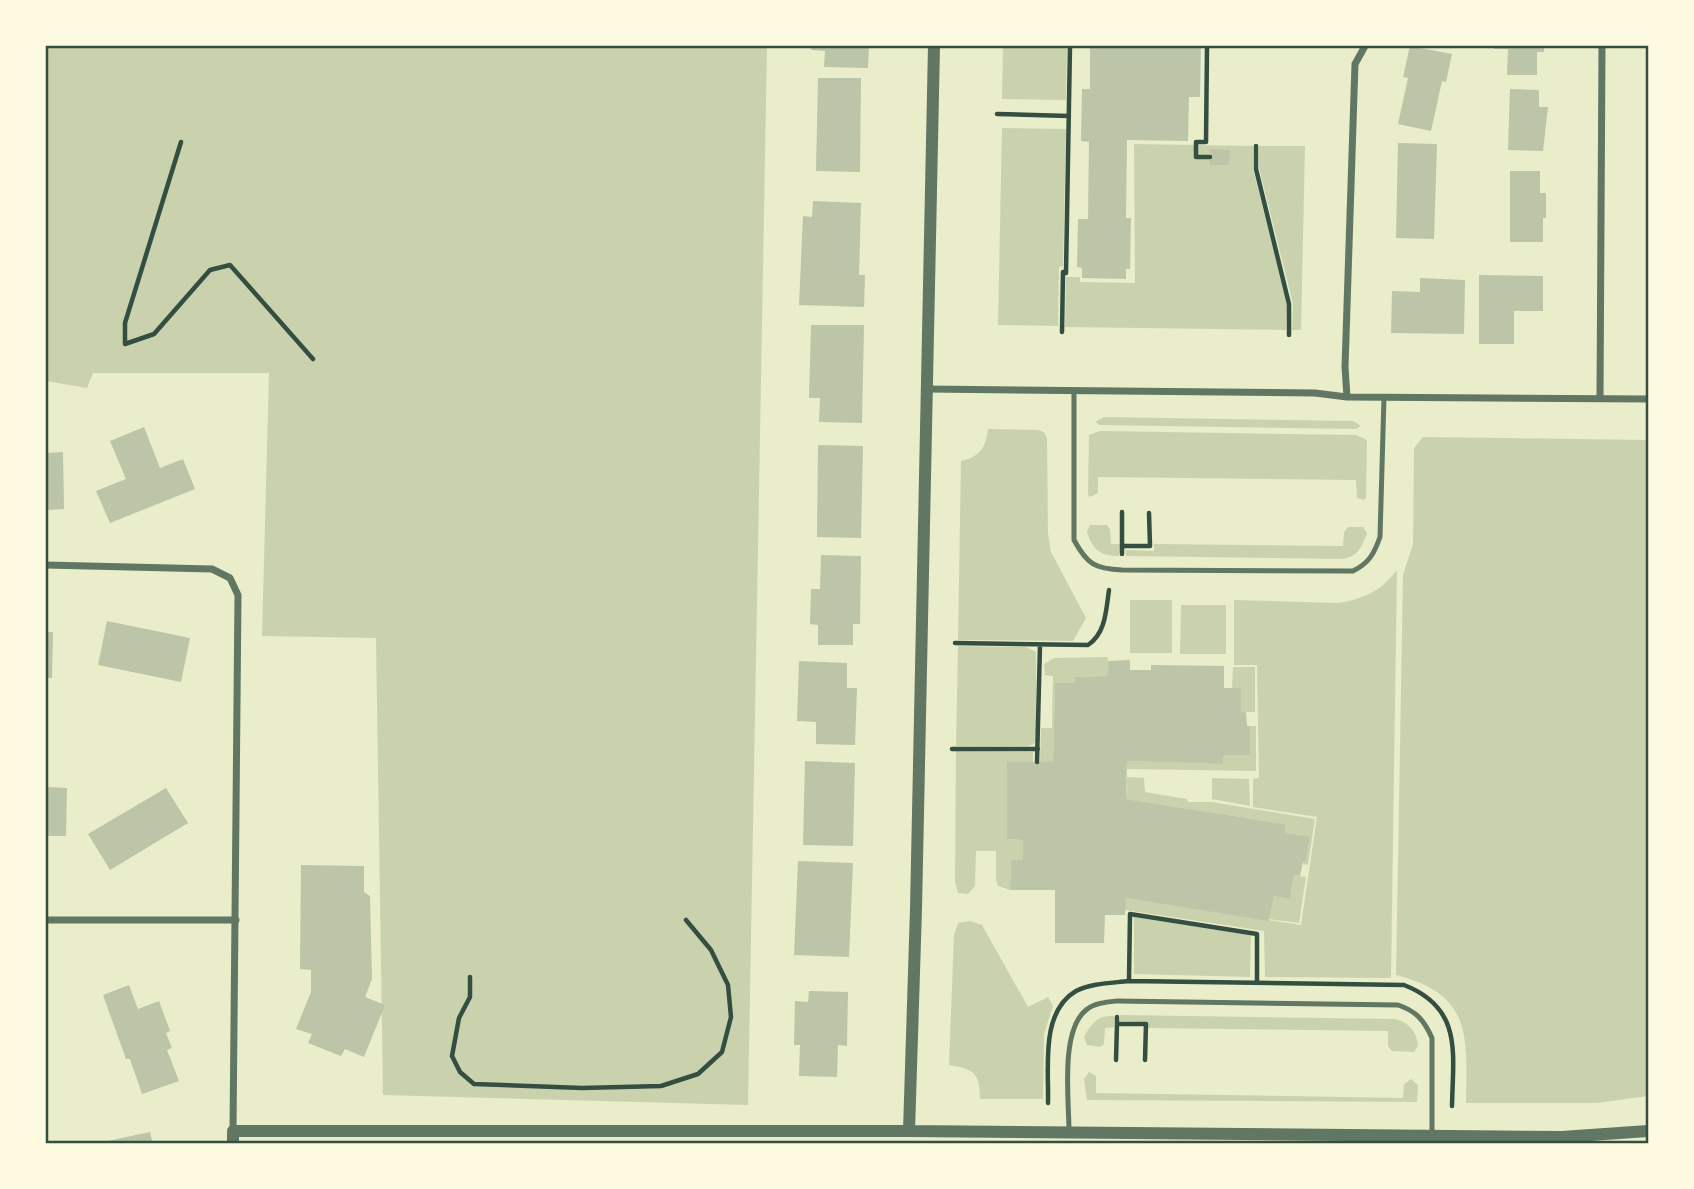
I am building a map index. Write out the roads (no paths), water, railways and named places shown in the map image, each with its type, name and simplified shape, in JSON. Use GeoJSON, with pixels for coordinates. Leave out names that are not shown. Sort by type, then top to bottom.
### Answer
{"type":"FeatureCollection","features":[{"type":"Feature","properties":{"kind":"street"},"geometry":{"type":"LineString","coordinates":[[909,1131],[934,46]]}},
{"type":"Feature","properties":{"kind":"street"},"geometry":{"type":"LineString","coordinates":[[1347,397],[1345,367],[1355,64],[1365,46]]}},
{"type":"Feature","properties":{"kind":"street"},"geometry":{"type":"LineString","coordinates":[[1600,398],[1602,46]]}},
{"type":"Feature","properties":{"kind":"street"},"geometry":{"type":"LineString","coordinates":[[927,389],[1315,393],[1347,397],[1648,399]]}},
{"type":"Feature","properties":{"kind":"street"},"geometry":{"type":"LineString","coordinates":[[46,565],[212,569],[230,578],[238,595],[233,1137],[909,1131],[1432,1136],[1562,1140],[1648,1131]]}},
{"type":"Feature","properties":{"kind":"street"},"geometry":{"type":"LineString","coordinates":[[46,920],[236,920]]}},
{"type":"Feature","properties":{"kind":"lane"},"geometry":{"type":"LineString","coordinates":[[1074,391],[1074,540],[1082,555],[1091,564],[1122,570],[1353,571],[1365,565],[1373,555],[1380,537],[1384,397]]}},
{"type":"Feature","properties":{"kind":"lane"},"geometry":{"type":"LineString","coordinates":[[1069,1132],[1069,1042],[1072,1028],[1085,1010],[1094,1004],[1117,1001],[1398,1005],[1410,1009],[1426,1024],[1432,1038],[1432,1136]]}}]}
